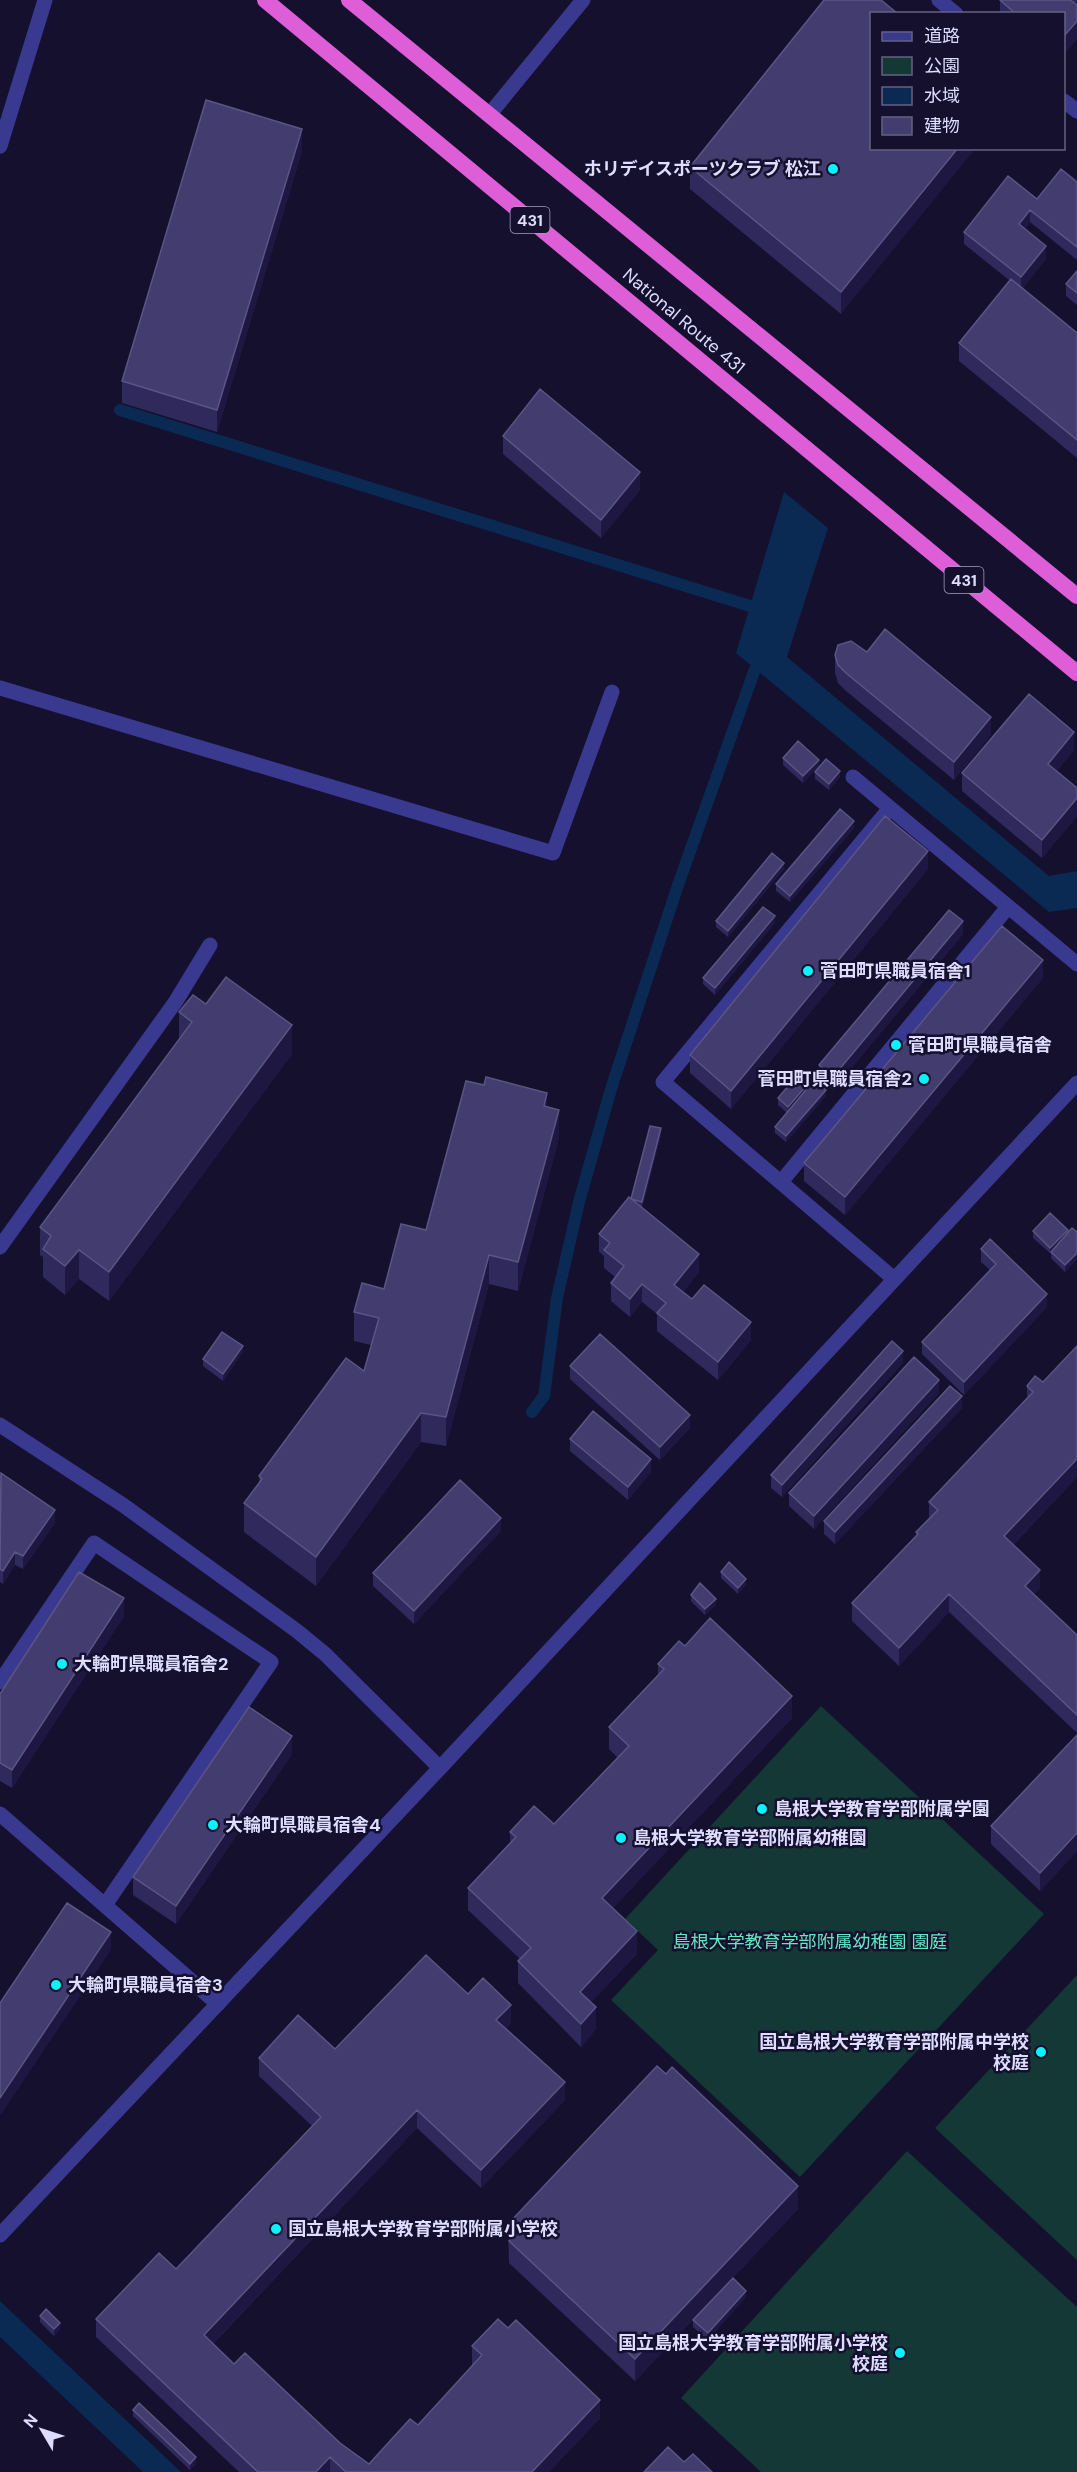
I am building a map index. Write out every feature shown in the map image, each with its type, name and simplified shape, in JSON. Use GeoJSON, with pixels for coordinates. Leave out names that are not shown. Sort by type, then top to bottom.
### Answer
{"type":"FeatureCollection","features":[{"type":"Feature","properties":{"kind":"highway","name":"National Route 431"},"geometry":{"type":"LineString","coordinates":[[265,0],[1077,673]]}},
{"type":"Feature","properties":{"kind":"highway","name":"National Route 431"},"geometry":{"type":"LineString","coordinates":[[349,0],[1077,596]]}},
{"type":"Feature","properties":{"kind":"street"},"geometry":{"type":"LineString","coordinates":[[0,146],[45,0]]}},
{"type":"Feature","properties":{"kind":"street"},"geometry":{"type":"LineString","coordinates":[[489,115],[584,0]]}},
{"type":"Feature","properties":{"kind":"street"},"geometry":{"type":"LineString","coordinates":[[939,0],[954,12]]}},
{"type":"Feature","properties":{"kind":"street"},"geometry":{"type":"LineString","coordinates":[[1065,102],[1077,111]]}},
{"type":"Feature","properties":{"kind":"street"},"geometry":{"type":"LineString","coordinates":[[0,688],[553,853],[612,692]]}},
{"type":"Feature","properties":{"kind":"street"},"geometry":{"type":"LineString","coordinates":[[853,777],[1077,964]]}},
{"type":"Feature","properties":{"kind":"street"},"geometry":{"type":"LineString","coordinates":[[890,808],[663,1082],[893,1278]]}},
{"type":"Feature","properties":{"kind":"street"},"geometry":{"type":"LineString","coordinates":[[781,1182],[1008,907]]}},
{"type":"Feature","properties":{"kind":"street"},"geometry":{"type":"LineString","coordinates":[[0,1247],[176,1001],[210,945]]}},
{"type":"Feature","properties":{"kind":"street"},"geometry":{"type":"LineString","coordinates":[[0,2235],[440,1768],[893,1278],[1077,1083]]}},
{"type":"Feature","properties":{"kind":"street"},"geometry":{"type":"LineString","coordinates":[[0,1425],[123,1505],[297,1631],[326,1654],[440,1768]]}},
{"type":"Feature","properties":{"kind":"street"},"geometry":{"type":"LineString","coordinates":[[0,1682],[94,1543],[271,1662],[105,1905]]}},
{"type":"Feature","properties":{"kind":"street"},"geometry":{"type":"LineString","coordinates":[[3,1823],[105,1905],[218,2004]]}},
{"type":"Feature","properties":{"kind":"green space","name":"島根大学教育学部附属幼稚園 園庭"},"geometry":{"type":"Polygon","coordinates":[[[821,1706],[1044,1914],[800,2177],[611,2000],[658,1950],[625,1919],[821,1706]]]}},
{"type":"Feature","properties":{"kind":"green space","name":"国立島根大学教育学部附属中学校 校庭"},"geometry":{"type":"Polygon","coordinates":[[[1077,1975],[1077,2260],[935,2128],[1077,1975]]]}},
{"type":"Feature","properties":{"kind":"green space","name":"国立島根大学教育学部附属小学校 校庭"},"geometry":{"type":"Polygon","coordinates":[[[907,2151],[1077,2307],[1077,2472],[761,2472],[681,2398],[907,2151]]]}},
{"type":"Feature","properties":{"kind":"water"},"geometry":{"type":"Polygon","coordinates":[[[784,492],[828,528],[787,657],[1049,876],[1077,871],[1077,908],[1049,912],[736,653],[784,492]]]}},
{"type":"Feature","properties":{"kind":"water"},"geometry":{"type":"Polygon","coordinates":[[[0,2301],[181,2472],[143,2472],[0,2337],[0,2301]]]}},
{"type":"Feature","properties":{"kind":"building","name":"ホリデイスポーツクラブ 松江"},"geometry":{"type":"Polygon","coordinates":[[[824,0],[881,0],[896,12],[870,12],[870,150],[956,150],[841,292],[690,167],[824,0]]]}},
{"type":"Feature","properties":{"kind":"building"},"geometry":{"type":"Polygon","coordinates":[[[1000,0],[1070,0],[1077,5],[1077,21],[1065,35],[1065,12],[1014,12],[1000,0]]]}},
{"type":"Feature","properties":{"kind":"building"},"geometry":{"type":"Polygon","coordinates":[[[206,100],[302,129],[217,410],[122,381],[206,100]]]}},
{"type":"Feature","properties":{"kind":"building"},"geometry":{"type":"Polygon","coordinates":[[[1061,169],[1077,182],[1077,247],[1030,210],[1019,224],[1046,246],[1021,277],[964,232],[1008,176],[1037,199],[1061,169]]]}},
{"type":"Feature","properties":{"kind":"building"},"geometry":{"type":"Polygon","coordinates":[[[1077,271],[1077,293],[1066,284],[1077,271]]]}},
{"type":"Feature","properties":{"kind":"building"},"geometry":{"type":"Polygon","coordinates":[[[1011,279],[1077,333],[1077,440],[959,343],[1011,279]]]}},
{"type":"Feature","properties":{"kind":"building"},"geometry":{"type":"Polygon","coordinates":[[[540,389],[640,472],[601,520],[503,436],[540,389]]]}},
{"type":"Feature","properties":{"kind":"building"},"geometry":{"type":"Polygon","coordinates":[[[885,629],[991,717],[954,762],[838,665],[835,655],[838,645],[851,641],[867,652],[885,629]]]}},
{"type":"Feature","properties":{"kind":"building"},"geometry":{"type":"Polygon","coordinates":[[[1029,694],[1074,732],[1048,764],[1077,788],[1077,798],[1042,840],[962,773],[1029,694]]]}},
{"type":"Feature","properties":{"kind":"building"},"geometry":{"type":"Polygon","coordinates":[[[798,741],[819,760],[803,776],[783,758],[798,741]]]}},
{"type":"Feature","properties":{"kind":"building"},"geometry":{"type":"Polygon","coordinates":[[[826,759],[840,771],[829,784],[815,772],[826,759]]]}},
{"type":"Feature","properties":{"kind":"building"},"geometry":{"type":"Polygon","coordinates":[[[840,809],[854,821],[790,896],[776,884],[840,809]]]}},
{"type":"Feature","properties":{"kind":"building","name":"菅田町県職員宿舎1"},"geometry":{"type":"Polygon","coordinates":[[[885,816],[928,851],[731,1091],[690,1055],[885,816]]]}},
{"type":"Feature","properties":{"kind":"building"},"geometry":{"type":"Polygon","coordinates":[[[772,853],[784,863],[728,931],[716,921],[772,853]]]}},
{"type":"Feature","properties":{"kind":"building"},"geometry":{"type":"Polygon","coordinates":[[[763,907],[775,916],[715,988],[703,978],[763,907]]]}},
{"type":"Feature","properties":{"kind":"building"},"geometry":{"type":"Polygon","coordinates":[[[949,910],[963,921],[833,1077],[819,1065],[949,910]]]}},
{"type":"Feature","properties":{"kind":"building","name":"菅田町県職員宿舎2"},"geometry":{"type":"Polygon","coordinates":[[[1002,926],[1043,960],[845,1197],[804,1163],[1002,926]]]}},
{"type":"Feature","properties":{"kind":"building"},"geometry":{"type":"Polygon","coordinates":[[[226,977],[292,1025],[109,1272],[79,1250],[65,1266],[43,1249],[51,1236],[40,1227],[192,1022],[179,1012],[193,995],[206,1004],[226,977]]]}},
{"type":"Feature","properties":{"kind":"building"},"geometry":{"type":"Polygon","coordinates":[[[802,1070],[812,1079],[788,1107],[778,1098],[802,1070]]]}},
{"type":"Feature","properties":{"kind":"building"},"geometry":{"type":"Polygon","coordinates":[[[486,1077],[547,1093],[544,1106],[559,1110],[518,1262],[489,1255],[446,1417],[421,1413],[316,1557],[244,1503],[262,1479],[259,1476],[346,1358],[364,1371],[379,1318],[354,1312],[362,1283],[384,1289],[401,1224],[426,1230],[466,1081],[484,1085],[486,1077]]]}},
{"type":"Feature","properties":{"kind":"building"},"geometry":{"type":"Polygon","coordinates":[[[814,1080],[826,1090],[786,1136],[775,1127],[814,1080]]]}},
{"type":"Feature","properties":{"kind":"building"},"geometry":{"type":"Polygon","coordinates":[[[650,1126],[661,1128],[642,1202],[631,1199],[650,1126]]]}},
{"type":"Feature","properties":{"kind":"building"},"geometry":{"type":"Polygon","coordinates":[[[629,1197],[699,1254],[674,1285],[692,1299],[704,1285],[751,1322],[718,1362],[657,1313],[666,1303],[642,1284],[630,1299],[611,1283],[624,1266],[604,1250],[610,1243],[599,1234],[629,1197]]]}},
{"type":"Feature","properties":{"kind":"building"},"geometry":{"type":"Polygon","coordinates":[[[1050,1213],[1068,1230],[1050,1248],[1033,1231],[1050,1213]]]}},
{"type":"Feature","properties":{"kind":"building"},"geometry":{"type":"Polygon","coordinates":[[[1072,1228],[1077,1232],[1077,1253],[1065,1265],[1051,1252],[1072,1228]]]}},
{"type":"Feature","properties":{"kind":"building"},"geometry":{"type":"Polygon","coordinates":[[[990,1239],[1047,1294],[964,1382],[922,1342],[996,1264],[981,1249],[990,1239]]]}},
{"type":"Feature","properties":{"kind":"building"},"geometry":{"type":"Polygon","coordinates":[[[222,1332],[243,1346],[223,1374],[203,1359],[222,1332]]]}},
{"type":"Feature","properties":{"kind":"building"},"geometry":{"type":"Polygon","coordinates":[[[600,1334],[690,1415],[660,1447],[570,1366],[600,1334]]]}},
{"type":"Feature","properties":{"kind":"building"},"geometry":{"type":"Polygon","coordinates":[[[892,1341],[903,1351],[782,1485],[771,1475],[892,1341]]]}},
{"type":"Feature","properties":{"kind":"building"},"geometry":{"type":"Polygon","coordinates":[[[1077,1346],[1077,1459],[1004,1536],[1040,1570],[1025,1586],[1077,1635],[1077,1715],[949,1594],[899,1648],[852,1603],[938,1510],[929,1502],[1033,1392],[1027,1386],[1035,1376],[1043,1382],[1077,1346]]]}},
{"type":"Feature","properties":{"kind":"building"},"geometry":{"type":"Polygon","coordinates":[[[914,1357],[939,1380],[814,1516],[789,1493],[914,1357]]]}},
{"type":"Feature","properties":{"kind":"building"},"geometry":{"type":"Polygon","coordinates":[[[950,1386],[962,1396],[835,1532],[824,1521],[950,1386]]]}},
{"type":"Feature","properties":{"kind":"building"},"geometry":{"type":"Polygon","coordinates":[[[593,1411],[651,1459],[628,1487],[570,1439],[593,1411]]]}},
{"type":"Feature","properties":{"kind":"building"},"geometry":{"type":"Polygon","coordinates":[[[1,1473],[55,1510],[23,1556],[15,1552],[3,1571],[0,1569],[1,1473]]]}},
{"type":"Feature","properties":{"kind":"building"},"geometry":{"type":"Polygon","coordinates":[[[460,1480],[501,1518],[414,1611],[373,1573],[460,1480]]]}},
{"type":"Feature","properties":{"kind":"building"},"geometry":{"type":"Polygon","coordinates":[[[729,1562],[746,1579],[738,1588],[721,1572],[729,1562]]]}},
{"type":"Feature","properties":{"kind":"building","name":"大輪町県職員宿舎2"},"geometry":{"type":"Polygon","coordinates":[[[79,1572],[124,1598],[12,1770],[0,1763],[0,1694],[79,1572]]]}},
{"type":"Feature","properties":{"kind":"building"},"geometry":{"type":"Polygon","coordinates":[[[700,1583],[716,1599],[705,1609],[691,1595],[700,1583]]]}},
{"type":"Feature","properties":{"kind":"building","name":"島根大学教育学部附属幼稚園"},"geometry":{"type":"Polygon","coordinates":[[[710,1618],[792,1696],[602,1898],[637,1931],[580,1992],[596,2007],[581,2024],[518,1961],[531,1948],[468,1888],[516,1837],[510,1832],[534,1806],[554,1824],[629,1746],[609,1727],[664,1669],[658,1664],[679,1641],[685,1646],[710,1618]]]}},
{"type":"Feature","properties":{"kind":"building","name":"大輪町県職員宿舎4"},"geometry":{"type":"Polygon","coordinates":[[[249,1707],[292,1736],[176,1906],[133,1877],[249,1707]]]}},
{"type":"Feature","properties":{"kind":"building"},"geometry":{"type":"Polygon","coordinates":[[[1077,1735],[1077,1833],[1040,1873],[991,1826],[1077,1735]]]}},
{"type":"Feature","properties":{"kind":"building","name":"大輪町県職員宿舎3"},"geometry":{"type":"Polygon","coordinates":[[[67,1903],[111,1932],[0,2098],[0,2003],[67,1903]]]}},
{"type":"Feature","properties":{"kind":"building","name":"国立島根大学教育学部附属小学校"},"geometry":{"type":"Polygon","coordinates":[[[426,1955],[468,1994],[483,1978],[511,2005],[496,2020],[565,2082],[481,2170],[417,2110],[204,2335],[234,2364],[245,2353],[340,2443],[369,2464],[410,2419],[418,2425],[482,2355],[472,2346],[498,2319],[508,2328],[516,2320],[600,2400],[532,2472],[346,2472],[330,2457],[316,2472],[258,2472],[96,2319],[159,2253],[176,2269],[321,2117],[259,2058],[298,2015],[335,2049],[426,1955]]]}},
{"type":"Feature","properties":{"kind":"building","name":"国立島根大学教育学部附属小学校"},"geometry":{"type":"Polygon","coordinates":[[[657,2066],[666,2074],[672,2067],[798,2186],[635,2359],[509,2241],[517,2233],[508,2224],[657,2066]]]}},
{"type":"Feature","properties":{"kind":"building"},"geometry":{"type":"Polygon","coordinates":[[[733,2278],[746,2291],[708,2333],[693,2320],[733,2278]]]}},
{"type":"Feature","properties":{"kind":"building"},"geometry":{"type":"Polygon","coordinates":[[[46,2309],[60,2323],[54,2329],[40,2316],[46,2309]]]}},
{"type":"Feature","properties":{"kind":"building"},"geometry":{"type":"Polygon","coordinates":[[[139,2403],[196,2457],[190,2464],[133,2410],[139,2403]]]}},
{"type":"Feature","properties":{"kind":"building"},"geometry":{"type":"Polygon","coordinates":[[[668,2447],[684,2462],[693,2454],[712,2472],[644,2472],[668,2447]]]}},
{"type":"Feature","properties":{"kind":"waterway"},"geometry":{"type":"LineString","coordinates":[[120,410],[750,606]]}},
{"type":"Feature","properties":{"kind":"waterway"},"geometry":{"type":"LineString","coordinates":[[532,1412],[544,1396],[557,1298],[579,1202],[611,1089],[678,885],[755,669]]}},
{"type":"Feature","properties":{"kind":"place","name":"ホリデイスポーツクラブ 松江"},"geometry":{"type":"Point","coordinates":[833,169]}},
{"type":"Feature","properties":{"kind":"place","name":"菅田町県職員宿舎1"},"geometry":{"type":"Point","coordinates":[808,971]}},
{"type":"Feature","properties":{"kind":"place","name":"菅田町県職員宿舎"},"geometry":{"type":"Point","coordinates":[896,1045]}},
{"type":"Feature","properties":{"kind":"place","name":"菅田町県職員宿舎2"},"geometry":{"type":"Point","coordinates":[924,1079]}},
{"type":"Feature","properties":{"kind":"place","name":"大輪町県職員宿舎2"},"geometry":{"type":"Point","coordinates":[62,1664]}},
{"type":"Feature","properties":{"kind":"place","name":"島根大学教育学部附属学園"},"geometry":{"type":"Point","coordinates":[762,1809]}},
{"type":"Feature","properties":{"kind":"place","name":"大輪町県職員宿舎4"},"geometry":{"type":"Point","coordinates":[213,1825]}},
{"type":"Feature","properties":{"kind":"place","name":"島根大学教育学部附属幼稚園"},"geometry":{"type":"Point","coordinates":[621,1838]}},
{"type":"Feature","properties":{"kind":"place","name":"大輪町県職員宿舎3"},"geometry":{"type":"Point","coordinates":[56,1985]}},
{"type":"Feature","properties":{"kind":"place","name":"国立島根大学教育学部附属中学校 校庭"},"geometry":{"type":"Point","coordinates":[1041,2052]}},
{"type":"Feature","properties":{"kind":"place","name":"国立島根大学教育学部附属小学校"},"geometry":{"type":"Point","coordinates":[276,2229]}},
{"type":"Feature","properties":{"kind":"place","name":"国立島根大学教育学部附属小学校 校庭"},"geometry":{"type":"Point","coordinates":[900,2353]}}]}
